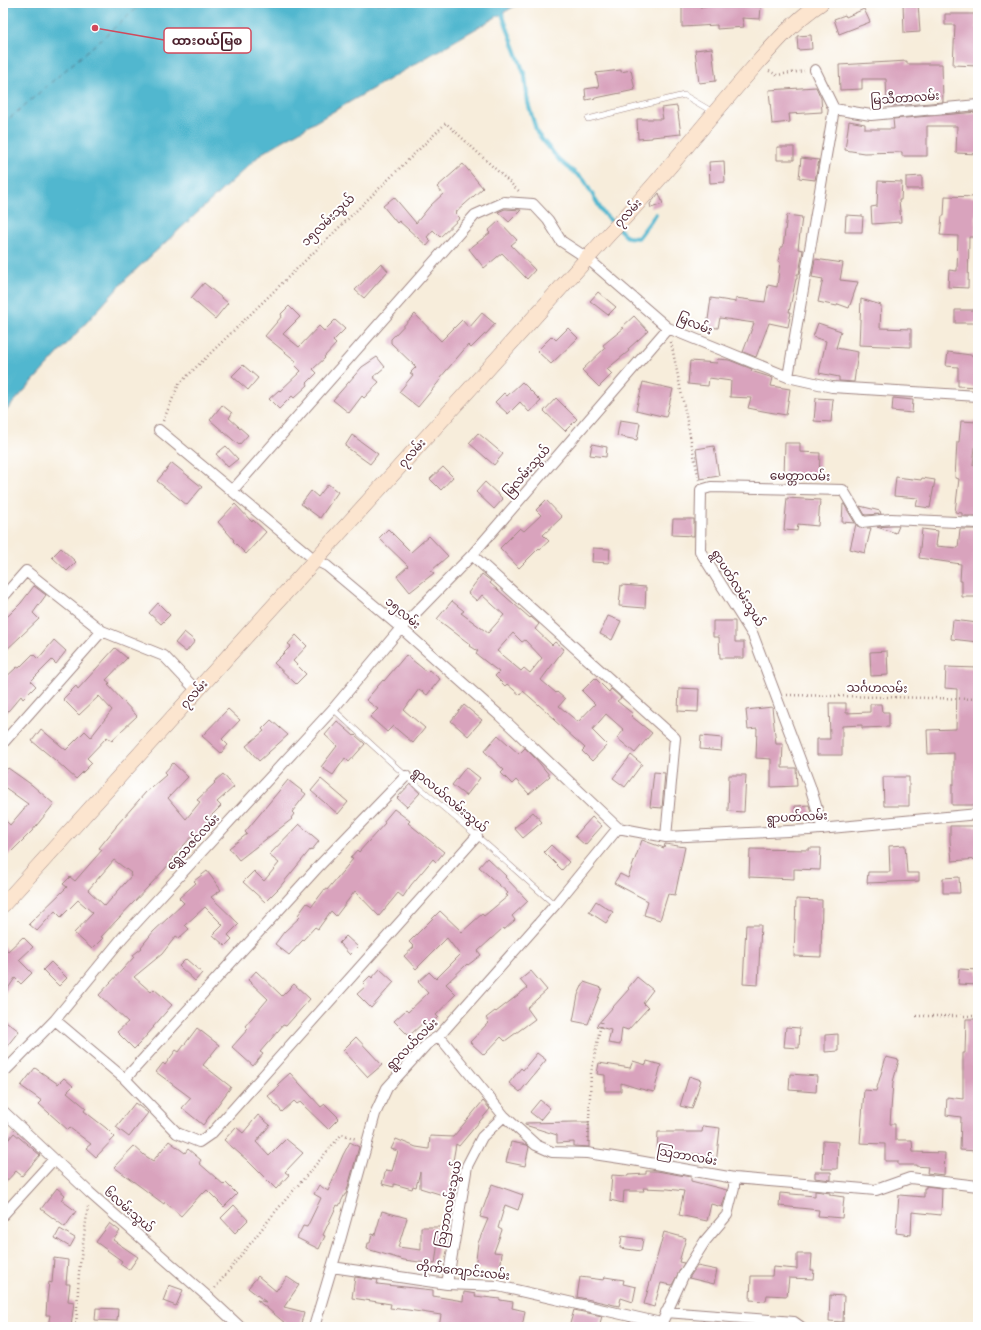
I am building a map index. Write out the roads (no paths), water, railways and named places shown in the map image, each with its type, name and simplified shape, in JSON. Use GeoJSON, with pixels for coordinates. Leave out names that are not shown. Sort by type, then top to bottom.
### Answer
{"type":"FeatureCollection","features":[{"type":"Feature","properties":{"kind":"street","name":"၇လမ်း"},"geometry":{"type":"LineString","coordinates":[[3,905],[631,211],[714,113],[792,25],[821,3]]}},
{"type":"Feature","properties":{"kind":"street"},"geometry":{"type":"LineString","coordinates":[[788,377],[834,109],[815,70]]}},
{"type":"Feature","properties":{"kind":"street","name":"မြသီတာလမ်း"},"geometry":{"type":"LineString","coordinates":[[834,109],[871,115],[978,105]]}},
{"type":"Feature","properties":{"kind":"street"},"geometry":{"type":"LineString","coordinates":[[232,491],[476,215],[504,202],[533,204],[548,220],[561,241],[587,258]]}},
{"type":"Feature","properties":{"kind":"street","name":"မြလမ်း"},"geometry":{"type":"LineString","coordinates":[[587,258],[668,328],[788,377],[832,387],[978,396]]}},
{"type":"Feature","properties":{"kind":"street","name":"မြလမ်းသွယ်"},"geometry":{"type":"LineString","coordinates":[[401,628],[472,555],[668,328]]}},
{"type":"Feature","properties":{"kind":"street","name":"၁၅လမ်း"},"geometry":{"type":"LineString","coordinates":[[159,430],[314,560],[327,566],[401,628],[500,716],[618,828]]}},
{"type":"Feature","properties":{"kind":"street","name":"မေတ္တာလမ်း"},"geometry":{"type":"LineString","coordinates":[[701,490],[711,487],[842,490],[862,522],[892,519],[978,523]]}},
{"type":"Feature","properties":{"kind":"street","name":"ရွာပတ်လမ်းသွယ်"},"geometry":{"type":"LineString","coordinates":[[701,490],[700,552],[753,635],[810,786],[824,829]]}},
{"type":"Feature","properties":{"kind":"street"},"geometry":{"type":"LineString","coordinates":[[472,555],[675,738],[666,837]]}},
{"type":"Feature","properties":{"kind":"street"},"geometry":{"type":"LineString","coordinates":[[3,597],[26,571],[102,631],[164,656],[197,691]]}},
{"type":"Feature","properties":{"kind":"street","name":"ရွှေသဇင်လမ်း"},"geometry":{"type":"LineString","coordinates":[[3,1073],[55,1020],[123,937],[333,709],[401,628]]}},
{"type":"Feature","properties":{"kind":"street"},"geometry":{"type":"LineString","coordinates":[[3,743],[102,631]]}},
{"type":"Feature","properties":{"kind":"street"},"geometry":{"type":"LineString","coordinates":[[125,1079],[319,866],[406,776]]}},
{"type":"Feature","properties":{"kind":"street","name":"ရွာပတ်လမ်း"},"geometry":{"type":"LineString","coordinates":[[618,828],[666,837],[824,829],[978,814]]}},
{"type":"Feature","properties":{"kind":"street","name":"ရွာလယ်လမ်း"},"geometry":{"type":"LineString","coordinates":[[314,1327],[375,1114],[387,1088],[427,1044],[439,1036],[555,905],[618,828]]}},
{"type":"Feature","properties":{"kind":"street"},"geometry":{"type":"LineString","coordinates":[[55,1020],[125,1079],[178,1133],[199,1142],[212,1133],[477,836]]}},
{"type":"Feature","properties":{"kind":"street","name":"သြဘာလမ်း"},"geometry":{"type":"LineString","coordinates":[[439,1036],[504,1116],[536,1145],[552,1152],[587,1153],[734,1178],[876,1190],[910,1178],[978,1186]]}},
{"type":"Feature","properties":{"kind":"street","name":"၆လမ်းသွယ်"},"geometry":{"type":"LineString","coordinates":[[3,1111],[90,1193],[240,1327]]}},
{"type":"Feature","properties":{"kind":"street","name":"သြဘာလမ်းသွယ်"},"geometry":{"type":"LineString","coordinates":[[447,1284],[467,1166],[482,1137],[504,1116]]}},
{"type":"Feature","properties":{"kind":"street"},"geometry":{"type":"LineString","coordinates":[[3,1215],[54,1159]]}},
{"type":"Feature","properties":{"kind":"street"},"geometry":{"type":"LineString","coordinates":[[660,1325],[684,1274],[705,1241],[727,1215],[734,1187],[734,1178]]}},
{"type":"Feature","properties":{"kind":"street","name":"တိုက်ကျောင်းလမ်း"},"geometry":{"type":"LineString","coordinates":[[332,1267],[447,1284],[498,1286],[660,1325]]}},
{"type":"Feature","properties":{"kind":"street"},"geometry":{"type":"LineString","coordinates":[[666,1312],[794,1322],[801,1327]]}},
{"type":"Feature","properties":{"kind":"lane"},"geometry":{"type":"LineString","coordinates":[[588,119],[684,95],[714,113]]}},
{"type":"Feature","properties":{"kind":"lane","name":"ရွာလယ်လမ်းသွယ်"},"geometry":{"type":"LineString","coordinates":[[333,709],[406,776],[555,905]]}},
{"type":"Feature","properties":{"kind":"water"},"geometry":{"type":"Polygon","coordinates":[[[3,3],[520,3],[262,153],[127,278],[3,414],[3,3]]]}},
{"type":"Feature","properties":{"kind":"waterway"},"geometry":{"type":"LineString","coordinates":[[498,3],[525,76],[528,103],[537,133],[560,161],[584,180],[603,213],[614,224]]}},
{"type":"Feature","properties":{"kind":"waterway"},"geometry":{"type":"LineString","coordinates":[[619,229],[627,237],[638,238],[656,214]]}},
{"type":"Feature","properties":{"kind":"place","name":"ထားဝယ်မြစ"},"geometry":{"type":"Point","coordinates":[95,28]}}]}
